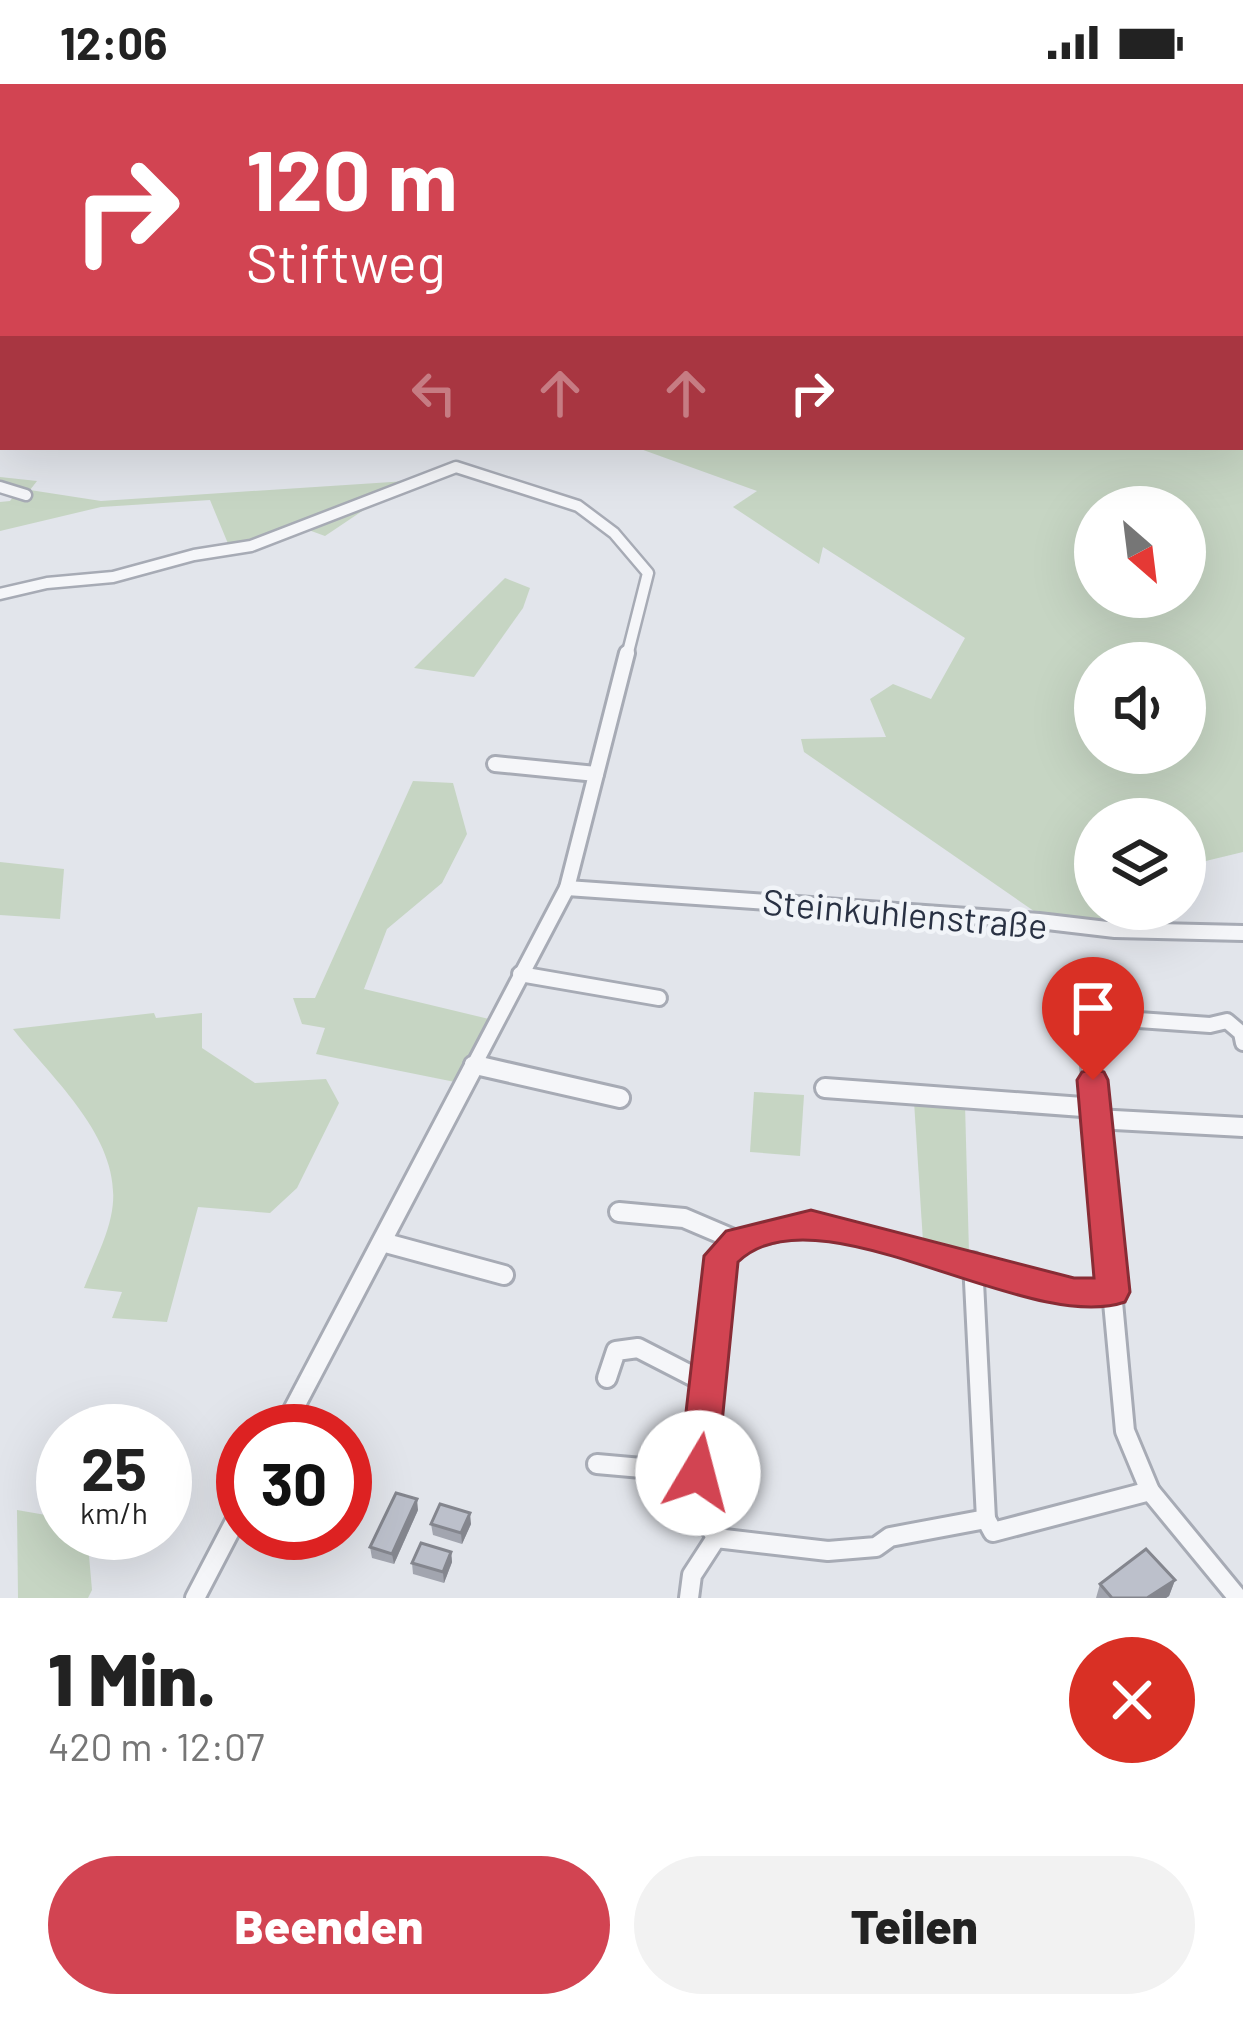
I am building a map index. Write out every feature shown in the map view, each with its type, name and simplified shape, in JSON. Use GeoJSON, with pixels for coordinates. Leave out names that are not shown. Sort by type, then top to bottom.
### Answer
{"type":"FeatureCollection","features":[{"type":"Feature","properties":{"kind":"street"},"geometry":{"type":"LineString","coordinates":[[0,594],[47,583],[112,577],[194,555],[251,546],[456,467],[533,489],[591,514],[649,573],[567,888],[296,1404]]}},
{"type":"Feature","properties":{"kind":"street"},"geometry":{"type":"LineString","coordinates":[[0,487],[26,495]]}},
{"type":"Feature","properties":{"kind":"street"},"geometry":{"type":"LineString","coordinates":[[495,764],[596,774]]}},
{"type":"Feature","properties":{"kind":"street","name":"Steinkuhlenstraße"},"geometry":{"type":"LineString","coordinates":[[567,888],[1039,921],[1079,930],[1243,933]]}},
{"type":"Feature","properties":{"kind":"street"},"geometry":{"type":"LineString","coordinates":[[520,974],[659,998]]}},
{"type":"Feature","properties":{"kind":"street"},"geometry":{"type":"LineString","coordinates":[[1238,1598],[1150,1491],[1125,1431],[1090,1044],[1110,1018],[1226,1021],[1241,1033],[1243,1043]]}},
{"type":"Feature","properties":{"kind":"street"},"geometry":{"type":"LineString","coordinates":[[472,1064],[620,1098]]}},
{"type":"Feature","properties":{"kind":"street"},"geometry":{"type":"LineString","coordinates":[[825,1088],[1243,1127]]}},
{"type":"Feature","properties":{"kind":"street"},"geometry":{"type":"LineString","coordinates":[[619,1212],[684,1218],[738,1241]]}},
{"type":"Feature","properties":{"kind":"street"},"geometry":{"type":"LineString","coordinates":[[716,1538],[701,1511],[698,1473],[722,1256],[738,1241],[811,1223],[1074,1292],[1112,1292]]}},
{"type":"Feature","properties":{"kind":"street"},"geometry":{"type":"LineString","coordinates":[[382,1242],[504,1275]]}},
{"type":"Feature","properties":{"kind":"street"},"geometry":{"type":"LineString","coordinates":[[973,1262],[986,1520],[993,1532],[1150,1491]]}},
{"type":"Feature","properties":{"kind":"street"},"geometry":{"type":"LineString","coordinates":[[607,1378],[616,1351],[638,1348],[710,1385]]}},
{"type":"Feature","properties":{"kind":"street"},"geometry":{"type":"LineString","coordinates":[[597,1464],[698,1473]]}},
{"type":"Feature","properties":{"kind":"street"},"geometry":{"type":"LineString","coordinates":[[716,1538],[828,1551],[877,1546],[890,1537],[986,1520]]}},
{"type":"Feature","properties":{"kind":"street"},"geometry":{"type":"LineString","coordinates":[[689,1598],[692,1575],[716,1538]]}},
{"type":"Feature","properties":{"kind":"street"},"geometry":{"type":"LineString","coordinates":[[195,1598],[216,1558]]}},
{"type":"Feature","properties":{"kind":"green space"},"geometry":{"type":"Polygon","coordinates":[[[643,450],[1243,450],[1243,852],[1206,861],[1206,798],[1074,798],[1074,919],[1044,918],[804,752],[801,739],[886,737],[870,699],[893,684],[931,699],[965,638],[823,547],[819,564],[733,507],[757,491],[643,450]]]}},
{"type":"Feature","properties":{"kind":"green space"},"geometry":{"type":"Polygon","coordinates":[[[0,477],[37,481],[30,490],[101,501],[407,481],[325,536],[303,528],[136,576],[0,599],[0,586],[114,574],[229,546],[210,500],[101,507],[0,531],[0,502],[10,501],[16,493],[0,485],[0,477]]]}},
{"type":"Feature","properties":{"kind":"green space"},"geometry":{"type":"Polygon","coordinates":[[[505,578],[530,588],[523,608],[474,677],[414,668],[505,578]]]}},
{"type":"Feature","properties":{"kind":"green space"},"geometry":{"type":"Polygon","coordinates":[[[413,781],[453,783],[467,834],[442,883],[387,929],[364,989],[489,1019],[455,1082],[316,1054],[325,1028],[302,1024],[293,998],[315,998],[413,781]]]}},
{"type":"Feature","properties":{"kind":"green space"},"geometry":{"type":"Polygon","coordinates":[[[0,862],[64,869],[60,919],[0,915],[0,862]]]}},
{"type":"Feature","properties":{"kind":"green space"},"geometry":{"type":"Polygon","coordinates":[[[154,1013],[156,1018],[202,1013],[202,1048],[255,1083],[326,1079],[339,1103],[297,1188],[270,1213],[198,1207],[167,1322],[112,1318],[122,1292],[84,1288],[111,1216],[108,1163],[83,1115],[13,1029],[154,1013]]]}},
{"type":"Feature","properties":{"kind":"green space"},"geometry":{"type":"Polygon","coordinates":[[[754,1092],[804,1095],[800,1156],[750,1152],[754,1092]]]}},
{"type":"Feature","properties":{"kind":"green space"},"geometry":{"type":"Polygon","coordinates":[[[914,1101],[965,1104],[969,1253],[923,1242],[914,1101]]]}},
{"type":"Feature","properties":{"kind":"green space"},"geometry":{"type":"Polygon","coordinates":[[[17,1510],[36,1513],[36,1560],[89,1560],[92,1590],[88,1598],[18,1598],[17,1510]]]}},
{"type":"Feature","properties":{"kind":"building"},"geometry":{"type":"Polygon","coordinates":[[[396,1493],[417,1499],[392,1554],[372,1548],[396,1493]]]}},
{"type":"Feature","properties":{"kind":"building"},"geometry":{"type":"Polygon","coordinates":[[[440,1504],[470,1513],[461,1533],[431,1524],[440,1504]]]}},
{"type":"Feature","properties":{"kind":"building"},"geometry":{"type":"Polygon","coordinates":[[[421,1543],[451,1552],[443,1572],[412,1563],[421,1543]]]}},
{"type":"Feature","properties":{"kind":"building"},"geometry":{"type":"Polygon","coordinates":[[[1146,1549],[1175,1580],[1147,1598],[1112,1598],[1100,1584],[1146,1549]]]}},
{"type":"Feature","properties":{"kind":"route"},"geometry":{"type":"LineString","coordinates":[[698,1473],[722,1256],[738,1241],[811,1223],[1074,1292],[1112,1292],[1093,1080]]}}]}
